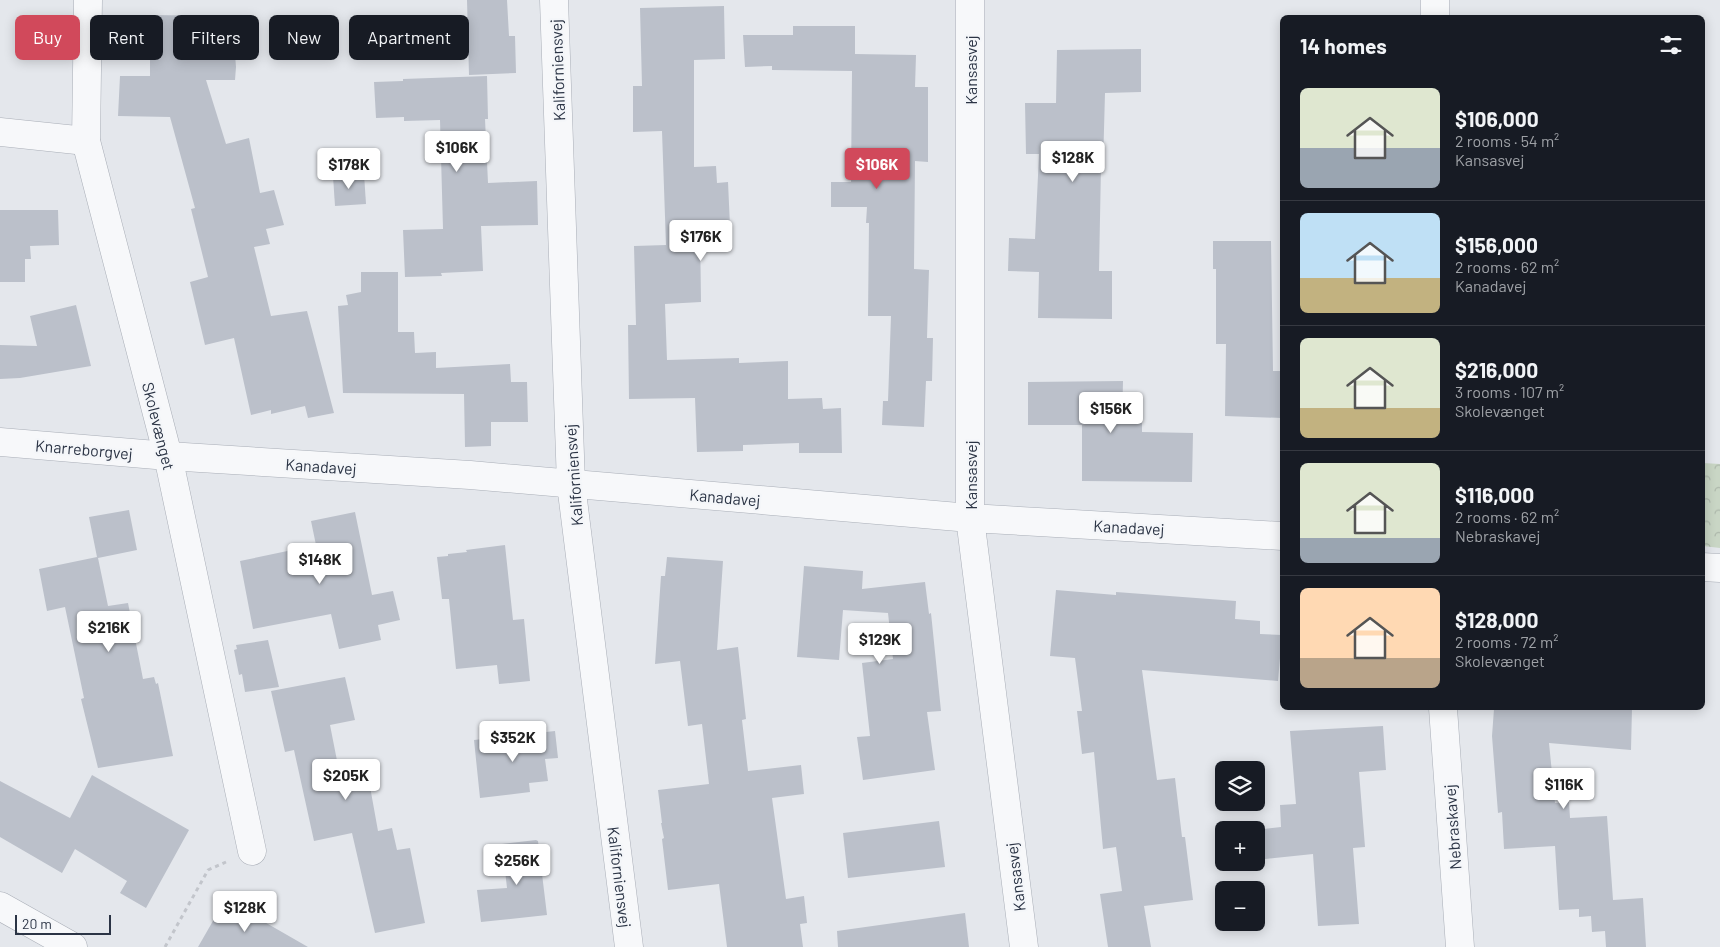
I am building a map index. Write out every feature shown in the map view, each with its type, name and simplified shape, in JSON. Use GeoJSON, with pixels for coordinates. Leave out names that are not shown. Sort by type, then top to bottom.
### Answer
{"type":"FeatureCollection","features":[{"type":"Feature","properties":{"kind":"street","name":"Skolevænget"},"geometry":{"type":"LineString","coordinates":[[88,0],[86,141],[168,456],[252,851]]}},
{"type":"Feature","properties":{"kind":"street","name":"Kaliforniensvej"},"geometry":{"type":"LineString","coordinates":[[554,0],[571,484],[629,947]]}},
{"type":"Feature","properties":{"kind":"street","name":"Kansasvej"},"geometry":{"type":"LineString","coordinates":[[970,0],[970,518],[1024,947]]}},
{"type":"Feature","properties":{"kind":"street"},"geometry":{"type":"LineString","coordinates":[[1435,0],[1435,15]]}},
{"type":"Feature","properties":{"kind":"street"},"geometry":{"type":"LineString","coordinates":[[0,132],[86,141]]}},
{"type":"Feature","properties":{"kind":"street","name":"Knarreborgvej"},"geometry":{"type":"LineString","coordinates":[[0,442],[168,456]]}},
{"type":"Feature","properties":{"kind":"street","name":"Kanadavej"},"geometry":{"type":"LineString","coordinates":[[168,456],[470,475],[970,518],[1280,536]]}},
{"type":"Feature","properties":{"kind":"street"},"geometry":{"type":"LineString","coordinates":[[1705,567],[1720,568]]}},
{"type":"Feature","properties":{"kind":"street","name":"Nebraskavej"},"geometry":{"type":"LineString","coordinates":[[1443,710],[1460,947]]}},
{"type":"Feature","properties":{"kind":"street"},"geometry":{"type":"LineString","coordinates":[[0,906],[73,947]]}},
{"type":"Feature","properties":{"kind":"path"},"geometry":{"type":"LineString","coordinates":[[165,947],[208,870],[252,851]]}},
{"type":"Feature","properties":{"kind":"green space"},"geometry":{"type":"Polygon","coordinates":[[[1705,463],[1720,464],[1720,548],[1705,546],[1705,463]]]}},
{"type":"Feature","properties":{"kind":"building"},"geometry":{"type":"Polygon","coordinates":[[[467,0],[507,0],[509,36],[515,36],[516,73],[469,75],[469,15],[467,15],[467,0]]]}},
{"type":"Feature","properties":{"kind":"building"},"geometry":{"type":"Polygon","coordinates":[[[724,6],[725,59],[694,60],[694,167],[716,166],[717,183],[728,182],[730,226],[700,227],[701,302],[665,304],[667,360],[739,358],[739,363],[788,361],[788,399],[822,398],[823,409],[841,408],[842,453],[799,453],[799,443],[743,445],[743,451],[697,452],[695,398],[629,399],[628,325],[636,325],[634,246],[666,245],[662,131],[633,132],[633,86],[642,86],[640,8],[724,6]]]}},
{"type":"Feature","properties":{"kind":"building"},"geometry":{"type":"Polygon","coordinates":[[[163,15],[173,15],[173,60],[235,60],[235,80],[206,80],[226,144],[249,138],[260,193],[274,190],[284,225],[266,229],[270,244],[254,247],[271,316],[307,311],[334,413],[308,418],[305,406],[271,414],[271,410],[251,415],[234,338],[205,345],[190,282],[208,277],[191,209],[195,208],[170,117],[118,116],[120,76],[150,76],[150,60],[163,60],[163,15]]]}},
{"type":"Feature","properties":{"kind":"building"},"geometry":{"type":"Polygon","coordinates":[[[793,26],[855,26],[855,54],[916,55],[915,87],[928,87],[928,162],[915,161],[914,269],[929,270],[927,338],[933,338],[932,381],[926,381],[924,427],[882,425],[883,401],[888,401],[891,316],[868,316],[869,223],[866,223],[867,207],[831,207],[831,182],[851,182],[852,71],[772,70],[772,66],[745,67],[743,35],[793,35],[793,26]]]}},
{"type":"Feature","properties":{"kind":"building"},"geometry":{"type":"Polygon","coordinates":[[[1141,49],[1141,92],[1105,93],[1103,166],[1101,166],[1099,271],[1112,271],[1112,319],[1038,318],[1039,272],[1008,271],[1009,238],[1035,239],[1039,154],[1026,154],[1025,103],[1056,103],[1057,50],[1141,49]]]}},
{"type":"Feature","properties":{"kind":"building"},"geometry":{"type":"Polygon","coordinates":[[[487,76],[488,119],[485,119],[488,183],[537,181],[538,225],[481,226],[483,271],[441,273],[442,276],[405,277],[403,230],[443,229],[440,120],[404,121],[404,117],[376,118],[374,82],[487,76]]]}},
{"type":"Feature","properties":{"kind":"building"},"geometry":{"type":"Polygon","coordinates":[[[364,174],[366,204],[335,206],[333,176],[364,174]]]}},
{"type":"Feature","properties":{"kind":"building"},"geometry":{"type":"Polygon","coordinates":[[[0,210],[58,210],[59,245],[30,246],[31,259],[25,259],[25,282],[0,282],[0,210]]]}},
{"type":"Feature","properties":{"kind":"building"},"geometry":{"type":"Polygon","coordinates":[[[1213,241],[1271,241],[1273,371],[1280,371],[1280,418],[1225,416],[1226,344],[1216,344],[1216,269],[1213,269],[1213,241]]]}},
{"type":"Feature","properties":{"kind":"building"},"geometry":{"type":"Polygon","coordinates":[[[361,272],[398,272],[398,332],[414,332],[415,353],[436,352],[436,368],[510,364],[511,382],[527,382],[528,422],[491,422],[491,446],[465,447],[464,394],[343,393],[338,306],[348,305],[346,295],[361,292],[361,272]]]}},
{"type":"Feature","properties":{"kind":"building"},"geometry":{"type":"Polygon","coordinates":[[[76,305],[91,366],[20,378],[0,379],[0,345],[37,346],[30,316],[76,305]]]}},
{"type":"Feature","properties":{"kind":"building"},"geometry":{"type":"Polygon","coordinates":[[[1123,381],[1122,423],[1142,423],[1142,432],[1193,433],[1192,482],[1082,481],[1082,425],[1028,425],[1028,382],[1123,381]]]}},
{"type":"Feature","properties":{"kind":"building"},"geometry":{"type":"Polygon","coordinates":[[[129,510],[137,550],[98,558],[108,606],[128,603],[143,679],[154,677],[156,684],[158,683],[173,756],[98,768],[81,699],[84,698],[65,607],[47,611],[39,569],[97,557],[89,517],[129,510]]]}},
{"type":"Feature","properties":{"kind":"building"},"geometry":{"type":"Polygon","coordinates":[[[355,512],[372,595],[393,591],[400,620],[378,625],[381,640],[339,649],[331,614],[253,629],[240,561],[316,545],[311,521],[355,512]]]}},
{"type":"Feature","properties":{"kind":"building"},"geometry":{"type":"Polygon","coordinates":[[[505,545],[513,620],[524,619],[530,681],[499,684],[497,665],[456,669],[449,599],[442,599],[437,557],[467,552],[466,550],[505,545]]]}},
{"type":"Feature","properties":{"kind":"building"},"geometry":{"type":"Polygon","coordinates":[[[667,557],[723,561],[717,650],[738,647],[746,719],[742,720],[748,771],[801,765],[804,794],[772,798],[786,899],[804,896],[807,923],[800,924],[803,947],[727,947],[719,884],[668,890],[658,790],[709,784],[702,724],[688,726],[680,661],[655,664],[661,576],[665,576],[667,557]]]}},
{"type":"Feature","properties":{"kind":"building"},"geometry":{"type":"Polygon","coordinates":[[[804,566],[863,571],[862,589],[925,582],[929,614],[931,613],[941,711],[927,712],[935,770],[863,780],[857,737],[870,736],[862,663],[893,659],[888,613],[843,610],[839,660],[797,657],[804,566]]]}},
{"type":"Feature","properties":{"kind":"building"},"geometry":{"type":"Polygon","coordinates":[[[1056,590],[1116,595],[1116,592],[1236,601],[1235,619],[1260,621],[1260,634],[1280,635],[1278,681],[1142,670],[1157,780],[1175,778],[1182,837],[1185,837],[1193,900],[1144,906],[1151,947],[1108,947],[1100,894],[1122,891],[1116,847],[1103,849],[1094,752],[1082,754],[1077,711],[1082,711],[1075,658],[1050,656],[1056,590]]]}},
{"type":"Feature","properties":{"kind":"building"},"geometry":{"type":"Polygon","coordinates":[[[268,640],[279,687],[245,692],[242,674],[239,675],[234,650],[237,649],[236,645],[268,640]]]}},
{"type":"Feature","properties":{"kind":"building"},"geometry":{"type":"Polygon","coordinates":[[[345,677],[355,720],[330,725],[342,786],[369,781],[378,831],[392,828],[397,850],[410,848],[425,923],[375,933],[352,833],[314,841],[294,750],[285,752],[271,691],[345,677]]]}},
{"type":"Feature","properties":{"kind":"building"},"geometry":{"type":"Polygon","coordinates":[[[1494,710],[1632,710],[1631,750],[1549,743],[1555,803],[1569,802],[1570,818],[1607,816],[1613,900],[1643,898],[1646,947],[1606,947],[1605,931],[1592,932],[1591,916],[1579,917],[1579,909],[1559,910],[1555,846],[1504,849],[1502,812],[1498,813],[1492,736],[1494,710]]]}},
{"type":"Feature","properties":{"kind":"building"},"geometry":{"type":"Polygon","coordinates":[[[1383,726],[1386,770],[1359,772],[1365,847],[1353,848],[1359,924],[1318,926],[1313,854],[1265,859],[1265,829],[1281,827],[1280,805],[1296,804],[1290,731],[1383,726]]]}},
{"type":"Feature","properties":{"kind":"building"},"geometry":{"type":"Polygon","coordinates":[[[555,731],[558,758],[545,759],[548,781],[529,783],[530,792],[480,798],[474,740],[555,731]]]}},
{"type":"Feature","properties":{"kind":"building"},"geometry":{"type":"Polygon","coordinates":[[[92,775],[189,830],[146,908],[120,893],[127,881],[75,849],[62,873],[0,837],[0,781],[70,818],[92,775]]]}},
{"type":"Feature","properties":{"kind":"building"},"geometry":{"type":"Polygon","coordinates":[[[939,821],[945,867],[848,878],[843,833],[939,821]]]}},
{"type":"Feature","properties":{"kind":"building"},"geometry":{"type":"Polygon","coordinates":[[[538,841],[547,915],[481,922],[477,890],[507,888],[502,844],[538,841]]]}},
{"type":"Feature","properties":{"kind":"building"},"geometry":{"type":"Polygon","coordinates":[[[221,907],[245,920],[249,913],[308,947],[198,947],[221,907]]]}},
{"type":"Feature","properties":{"kind":"building"},"geometry":{"type":"Polygon","coordinates":[[[965,913],[969,947],[838,947],[837,931],[965,913]]]}}]}
